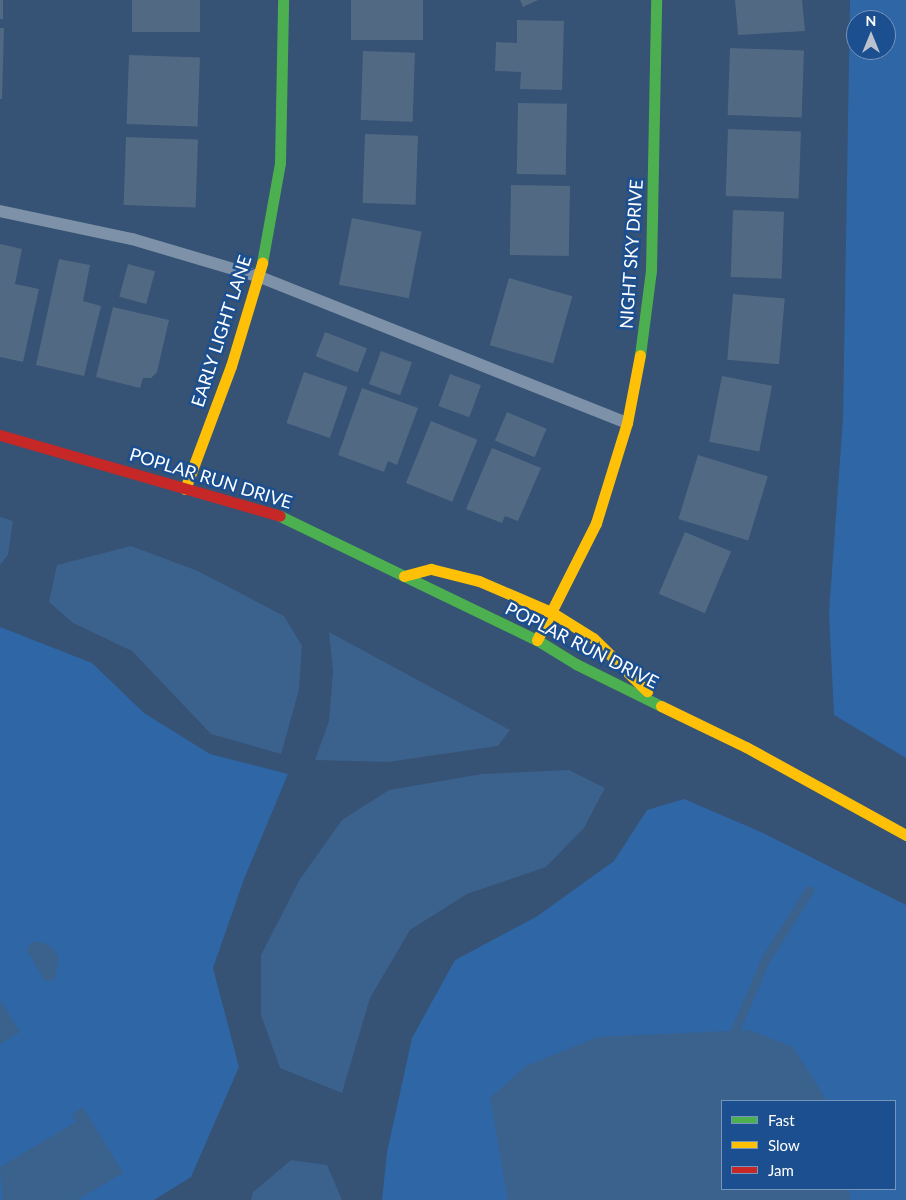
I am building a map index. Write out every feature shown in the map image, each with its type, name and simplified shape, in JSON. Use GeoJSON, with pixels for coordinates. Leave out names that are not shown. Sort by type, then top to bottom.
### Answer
{"type":"FeatureCollection","features":[{"type":"Feature","properties":{"kind":"street","name":"EARLY LIGHT LANE"},"geometry":{"type":"LineString","coordinates":[[185,489],[231,366],[260,277],[280,163],[283,0]]}},
{"type":"Feature","properties":{"kind":"street","name":"NIGHT SKY DRIVE"},"geometry":{"type":"LineString","coordinates":[[537,640],[596,523],[627,423],[642,346],[651,270],[656,0]]}},
{"type":"Feature","properties":{"kind":"street","name":"POPLAR RUN DRIVE"},"geometry":{"type":"LineString","coordinates":[[0,435],[289,519],[537,640],[576,664],[746,747],[906,835]]}},
{"type":"Feature","properties":{"kind":"street","name":"POPLAR RUN DRIVE"},"geometry":{"type":"LineString","coordinates":[[404,576],[431,568],[479,581],[551,612],[593,638],[662,707]]}},
{"type":"Feature","properties":{"kind":"lane"},"geometry":{"type":"LineString","coordinates":[[0,210],[132,239],[260,277],[627,423]]}},
{"type":"Feature","properties":{"kind":"shaded area"},"geometry":{"type":"Polygon","coordinates":[[[850,0],[906,0],[906,758],[834,715],[829,613],[843,418],[849,60],[896,60],[896,10],[850,10],[850,0]]]}},
{"type":"Feature","properties":{"kind":"shaded area"},"geometry":{"type":"Polygon","coordinates":[[[0,517],[13,521],[8,555],[0,565],[0,517]]]}},
{"type":"Feature","properties":{"kind":"shaded area"},"geometry":{"type":"Polygon","coordinates":[[[131,546],[198,571],[284,616],[302,646],[299,690],[281,754],[211,734],[132,651],[73,623],[49,602],[57,565],[131,546]]]}},
{"type":"Feature","properties":{"kind":"shaded area"},"geometry":{"type":"Polygon","coordinates":[[[0,627],[92,663],[144,713],[210,754],[288,774],[244,879],[213,968],[239,1067],[191,1177],[154,1200],[0,1200],[0,627]]]}},
{"type":"Feature","properties":{"kind":"shaded area"},"geometry":{"type":"Polygon","coordinates":[[[329,632],[510,730],[498,746],[388,762],[315,760],[329,721],[333,671],[329,632]]]}},
{"type":"Feature","properties":{"kind":"shaded area"},"geometry":{"type":"Polygon","coordinates":[[[569,770],[605,788],[584,828],[546,867],[467,894],[410,930],[370,998],[342,1093],[280,1068],[261,1015],[261,955],[300,879],[342,820],[389,790],[482,774],[569,770]]]}},
{"type":"Feature","properties":{"kind":"shaded area"},"geometry":{"type":"Polygon","coordinates":[[[684,799],[761,832],[906,905],[906,1200],[382,1200],[387,1152],[412,1038],[455,960],[536,917],[614,861],[647,810],[684,799]]]}},
{"type":"Feature","properties":{"kind":"shaded area"},"geometry":{"type":"Polygon","coordinates":[[[31,942],[42,942],[54,949],[59,960],[54,981],[44,980],[27,950],[31,942]]]}},
{"type":"Feature","properties":{"kind":"shaded area"},"geometry":{"type":"Polygon","coordinates":[[[0,1000],[20,1032],[0,1044],[0,1000]]]}},
{"type":"Feature","properties":{"kind":"shaded area"},"geometry":{"type":"Polygon","coordinates":[[[749,1030],[793,1047],[826,1100],[721,1100],[721,1190],[849,1190],[851,1200],[508,1200],[490,1098],[526,1066],[598,1037],[749,1030]]]}},
{"type":"Feature","properties":{"kind":"shaded area"},"geometry":{"type":"Polygon","coordinates":[[[83,1107],[123,1173],[77,1200],[3,1200],[0,1167],[76,1122],[72,1114],[83,1107]]]}},
{"type":"Feature","properties":{"kind":"shaded area"},"geometry":{"type":"Polygon","coordinates":[[[291,1160],[327,1165],[342,1200],[251,1200],[253,1192],[291,1160]]]}},
{"type":"Feature","properties":{"kind":"building"},"geometry":{"type":"Polygon","coordinates":[[[0,0],[3,0],[3,19],[0,19],[0,0]]]}},
{"type":"Feature","properties":{"kind":"building"},"geometry":{"type":"Polygon","coordinates":[[[132,0],[200,0],[200,32],[132,32],[132,0]]]}},
{"type":"Feature","properties":{"kind":"building"},"geometry":{"type":"Polygon","coordinates":[[[351,0],[423,0],[423,40],[351,40],[351,0]]]}},
{"type":"Feature","properties":{"kind":"building"},"geometry":{"type":"Polygon","coordinates":[[[520,0],[538,0],[523,7],[520,0]]]}},
{"type":"Feature","properties":{"kind":"building"},"geometry":{"type":"Polygon","coordinates":[[[735,0],[802,0],[805,31],[738,35],[735,0]]]}},
{"type":"Feature","properties":{"kind":"building"},"geometry":{"type":"Polygon","coordinates":[[[517,20],[564,21],[562,90],[520,89],[521,72],[495,71],[496,42],[517,43],[517,20]]]}},
{"type":"Feature","properties":{"kind":"building"},"geometry":{"type":"Polygon","coordinates":[[[0,28],[4,28],[2,99],[0,99],[0,28]]]}},
{"type":"Feature","properties":{"kind":"building"},"geometry":{"type":"Polygon","coordinates":[[[730,48],[804,51],[802,118],[728,115],[730,48]]]}},
{"type":"Feature","properties":{"kind":"building"},"geometry":{"type":"Polygon","coordinates":[[[363,51],[415,53],[413,122],[361,120],[363,51]]]}},
{"type":"Feature","properties":{"kind":"building"},"geometry":{"type":"Polygon","coordinates":[[[129,55],[200,57],[198,126],[127,124],[129,55]]]}},
{"type":"Feature","properties":{"kind":"building"},"geometry":{"type":"Polygon","coordinates":[[[518,103],[567,104],[566,175],[517,174],[518,103]]]}},
{"type":"Feature","properties":{"kind":"building"},"geometry":{"type":"Polygon","coordinates":[[[728,129],[801,132],[799,199],[726,196],[728,129]]]}},
{"type":"Feature","properties":{"kind":"building"},"geometry":{"type":"Polygon","coordinates":[[[365,134],[418,136],[416,205],[363,203],[365,134]]]}},
{"type":"Feature","properties":{"kind":"building"},"geometry":{"type":"Polygon","coordinates":[[[126,137],[198,140],[196,207],[124,205],[126,137]]]}},
{"type":"Feature","properties":{"kind":"building"},"geometry":{"type":"Polygon","coordinates":[[[511,185],[570,186],[569,256],[510,255],[511,185]]]}},
{"type":"Feature","properties":{"kind":"building"},"geometry":{"type":"Polygon","coordinates":[[[733,210],[784,212],[782,279],[731,277],[733,210]]]}},
{"type":"Feature","properties":{"kind":"building"},"geometry":{"type":"Polygon","coordinates":[[[352,218],[422,232],[409,298],[339,285],[352,218]]]}},
{"type":"Feature","properties":{"kind":"building"},"geometry":{"type":"Polygon","coordinates":[[[0,244],[22,249],[15,284],[39,289],[23,362],[0,357],[0,244]]]}},
{"type":"Feature","properties":{"kind":"building"},"geometry":{"type":"Polygon","coordinates":[[[59,259],[90,265],[83,301],[101,306],[84,376],[36,365],[59,259]]]}},
{"type":"Feature","properties":{"kind":"building"},"geometry":{"type":"Polygon","coordinates":[[[128,264],[155,271],[146,304],[119,297],[128,264]]]}},
{"type":"Feature","properties":{"kind":"building"},"geometry":{"type":"Polygon","coordinates":[[[509,278],[572,296],[553,363],[490,345],[509,278]]]}},
{"type":"Feature","properties":{"kind":"building"},"geometry":{"type":"Polygon","coordinates":[[[733,294],[785,299],[779,364],[727,360],[733,294]]]}},
{"type":"Feature","properties":{"kind":"building"},"geometry":{"type":"Polygon","coordinates":[[[113,307],[169,320],[157,372],[151,378],[143,378],[140,388],[96,377],[113,307]]]}},
{"type":"Feature","properties":{"kind":"building"},"geometry":{"type":"Polygon","coordinates":[[[325,332],[367,348],[358,372],[316,356],[325,332]]]}},
{"type":"Feature","properties":{"kind":"building"},"geometry":{"type":"Polygon","coordinates":[[[381,351],[412,362],[400,395],[369,384],[381,351]]]}},
{"type":"Feature","properties":{"kind":"building"},"geometry":{"type":"Polygon","coordinates":[[[304,372],[347,387],[330,438],[286,423],[304,372]]]}},
{"type":"Feature","properties":{"kind":"building"},"geometry":{"type":"Polygon","coordinates":[[[450,374],[481,385],[469,417],[438,406],[450,374]]]}},
{"type":"Feature","properties":{"kind":"building"},"geometry":{"type":"Polygon","coordinates":[[[722,376],[772,386],[759,452],[709,442],[722,376]]]}},
{"type":"Feature","properties":{"kind":"building"},"geometry":{"type":"Polygon","coordinates":[[[362,388],[418,408],[397,465],[388,461],[384,472],[338,455],[362,388]]]}},
{"type":"Feature","properties":{"kind":"building"},"geometry":{"type":"Polygon","coordinates":[[[507,412],[547,429],[534,457],[495,441],[507,412]]]}},
{"type":"Feature","properties":{"kind":"building"},"geometry":{"type":"Polygon","coordinates":[[[431,421],[477,440],[452,502],[406,483],[431,421]]]}},
{"type":"Feature","properties":{"kind":"building"},"geometry":{"type":"Polygon","coordinates":[[[492,448],[541,468],[518,521],[505,516],[502,523],[466,509],[492,448]]]}},
{"type":"Feature","properties":{"kind":"building"},"geometry":{"type":"Polygon","coordinates":[[[698,455],[768,476],[748,540],[678,519],[698,455]]]}},
{"type":"Feature","properties":{"kind":"building"},"geometry":{"type":"Polygon","coordinates":[[[685,532],[731,552],[705,613],[659,594],[685,532]]]}},
{"type":"Feature","properties":{"kind":"waterway"},"geometry":{"type":"LineString","coordinates":[[731,1040],[765,960],[809,890]]}},
{"type":"Feature","properties":{"kind":"traffic: fast"},"geometry":{"type":"LineString","coordinates":[[262,263],[280,163],[283,0]]}},
{"type":"Feature","properties":{"kind":"traffic: fast"},"geometry":{"type":"LineString","coordinates":[[640,355],[651,270],[656,0]]}},
{"type":"Feature","properties":{"kind":"traffic: fast"},"geometry":{"type":"LineString","coordinates":[[280,516],[537,640],[576,664],[661,706]]}},
{"type":"Feature","properties":{"kind":"traffic: slow"},"geometry":{"type":"LineString","coordinates":[[185,489],[231,366],[262,263]]}},
{"type":"Feature","properties":{"kind":"traffic: slow"},"geometry":{"type":"LineString","coordinates":[[537,640],[596,523],[627,423],[640,355]]}},
{"type":"Feature","properties":{"kind":"traffic: slow"},"geometry":{"type":"LineString","coordinates":[[404,576],[431,569],[479,581],[551,612],[593,638],[647,691]]}},
{"type":"Feature","properties":{"kind":"traffic: slow"},"geometry":{"type":"LineString","coordinates":[[661,706],[746,747],[906,835]]}},
{"type":"Feature","properties":{"kind":"traffic: jam"},"geometry":{"type":"LineString","coordinates":[[0,435],[280,516]]}}]}
